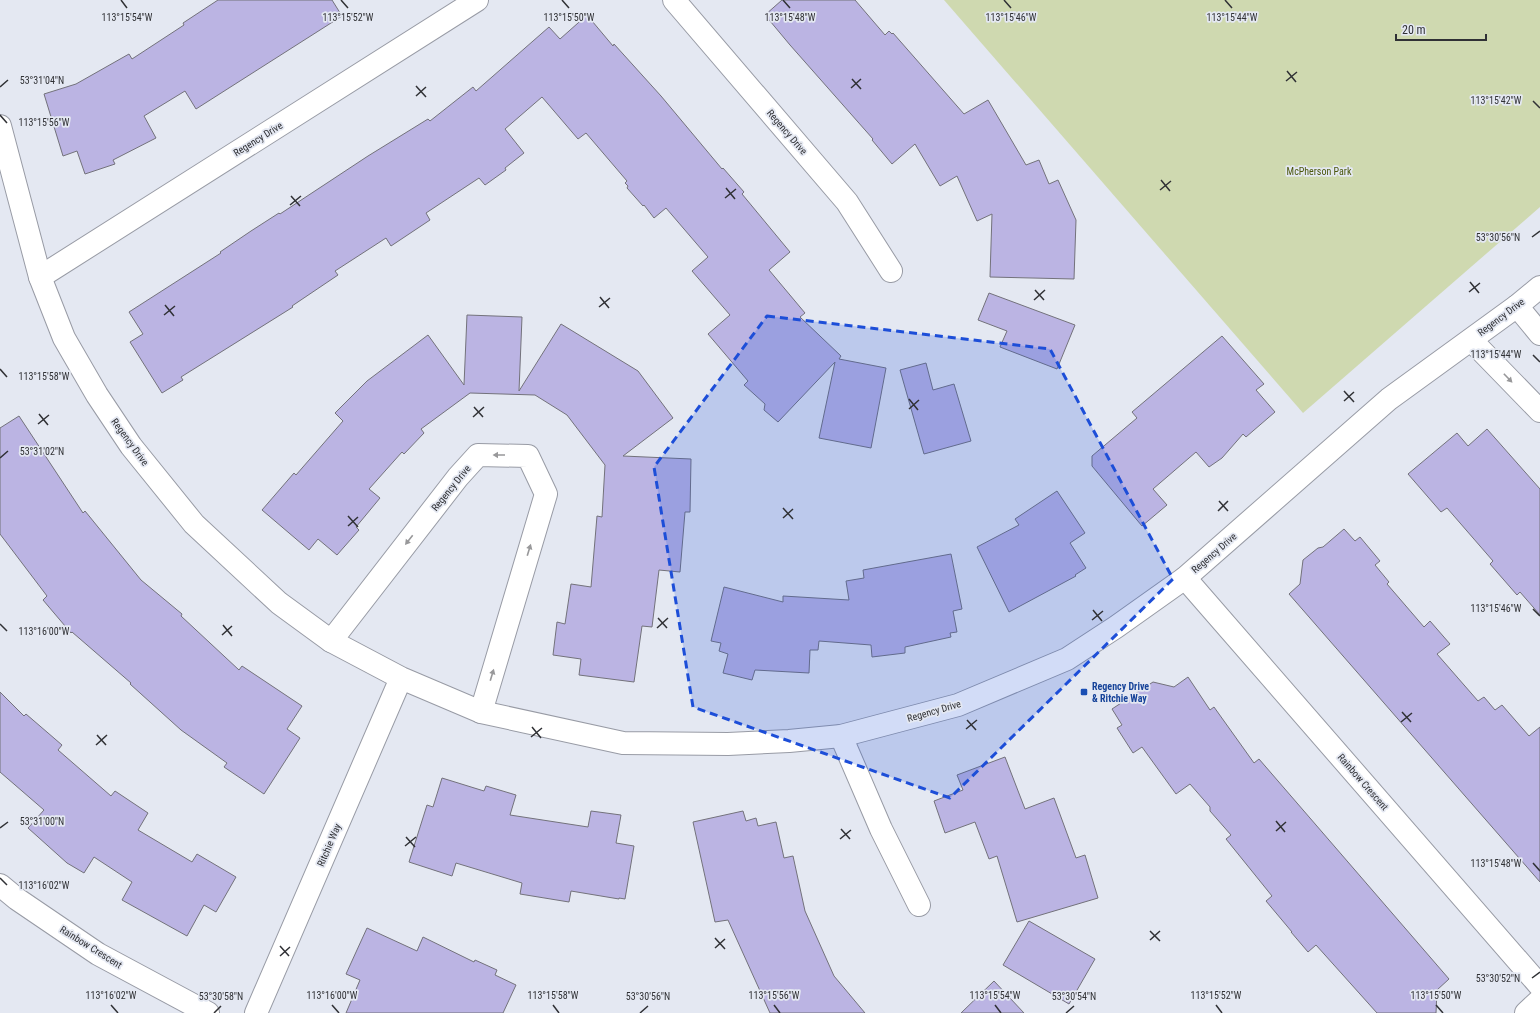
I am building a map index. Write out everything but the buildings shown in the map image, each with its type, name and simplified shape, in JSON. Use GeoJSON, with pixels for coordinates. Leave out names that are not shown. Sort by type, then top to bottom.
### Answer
{"type":"FeatureCollection","features":[{"type":"Feature","properties":{"kind":"street","name":"Regency Drive"},"geometry":{"type":"LineString","coordinates":[[40,277],[477,0]]}},
{"type":"Feature","properties":{"kind":"street","name":"Regency Drive"},"geometry":{"type":"LineString","coordinates":[[674,0],[846,202],[891,271]]}},
{"type":"Feature","properties":{"kind":"street","name":"Regency Drive"},"geometry":{"type":"LineString","coordinates":[[0,126],[40,277],[64,338],[97,395],[136,452],[194,524],[279,603],[331,641],[401,678],[481,712],[623,743],[728,744],[789,741],[841,736],[958,705],[1067,659],[1116,627],[1185,578],[1389,399],[1517,306],[1540,287]]}},
{"type":"Feature","properties":{"kind":"street"},"geometry":{"type":"LineString","coordinates":[[1517,306],[1540,334]]}},
{"type":"Feature","properties":{"kind":"street"},"geometry":{"type":"LineString","coordinates":[[1471,340],[1540,411]]}},
{"type":"Feature","properties":{"kind":"street","name":"Regency Drive"},"geometry":{"type":"LineString","coordinates":[[331,641],[458,477],[478,456],[528,456],[546,494],[481,712]]}},
{"type":"Feature","properties":{"kind":"street","name":"Rainbow Crescent"},"geometry":{"type":"LineString","coordinates":[[1185,578],[1540,986]]}},
{"type":"Feature","properties":{"kind":"street","name":"Ritchie Way"},"geometry":{"type":"LineString","coordinates":[[256,1013],[401,678]]}},
{"type":"Feature","properties":{"kind":"street"},"geometry":{"type":"LineString","coordinates":[[841,736],[881,829],[919,905]]}},
{"type":"Feature","properties":{"kind":"street","name":"Rainbow Crescent"},"geometry":{"type":"LineString","coordinates":[[0,885],[17,899],[98,954],[208,1013]]}},
{"type":"Feature","properties":{"kind":"street"},"geometry":{"type":"LineString","coordinates":[[1526,1013],[1540,1000]]}},
{"type":"Feature","properties":{"kind":"highlighted area"},"geometry":{"type":"Polygon","coordinates":[[[767,316],[1050,349],[1173,579],[950,798],[693,707],[654,467],[767,316]]]}},
{"type":"Feature","properties":{"kind":"green space","name":"McPherson Park"},"geometry":{"type":"Polygon","coordinates":[[[944,0],[1540,0],[1540,207],[1303,413],[944,0]]]}},
{"type":"Feature","properties":{"kind":"place","name":"Regency Drive & Ritchie Way"},"geometry":{"type":"Point","coordinates":[1084,692]}}]}
